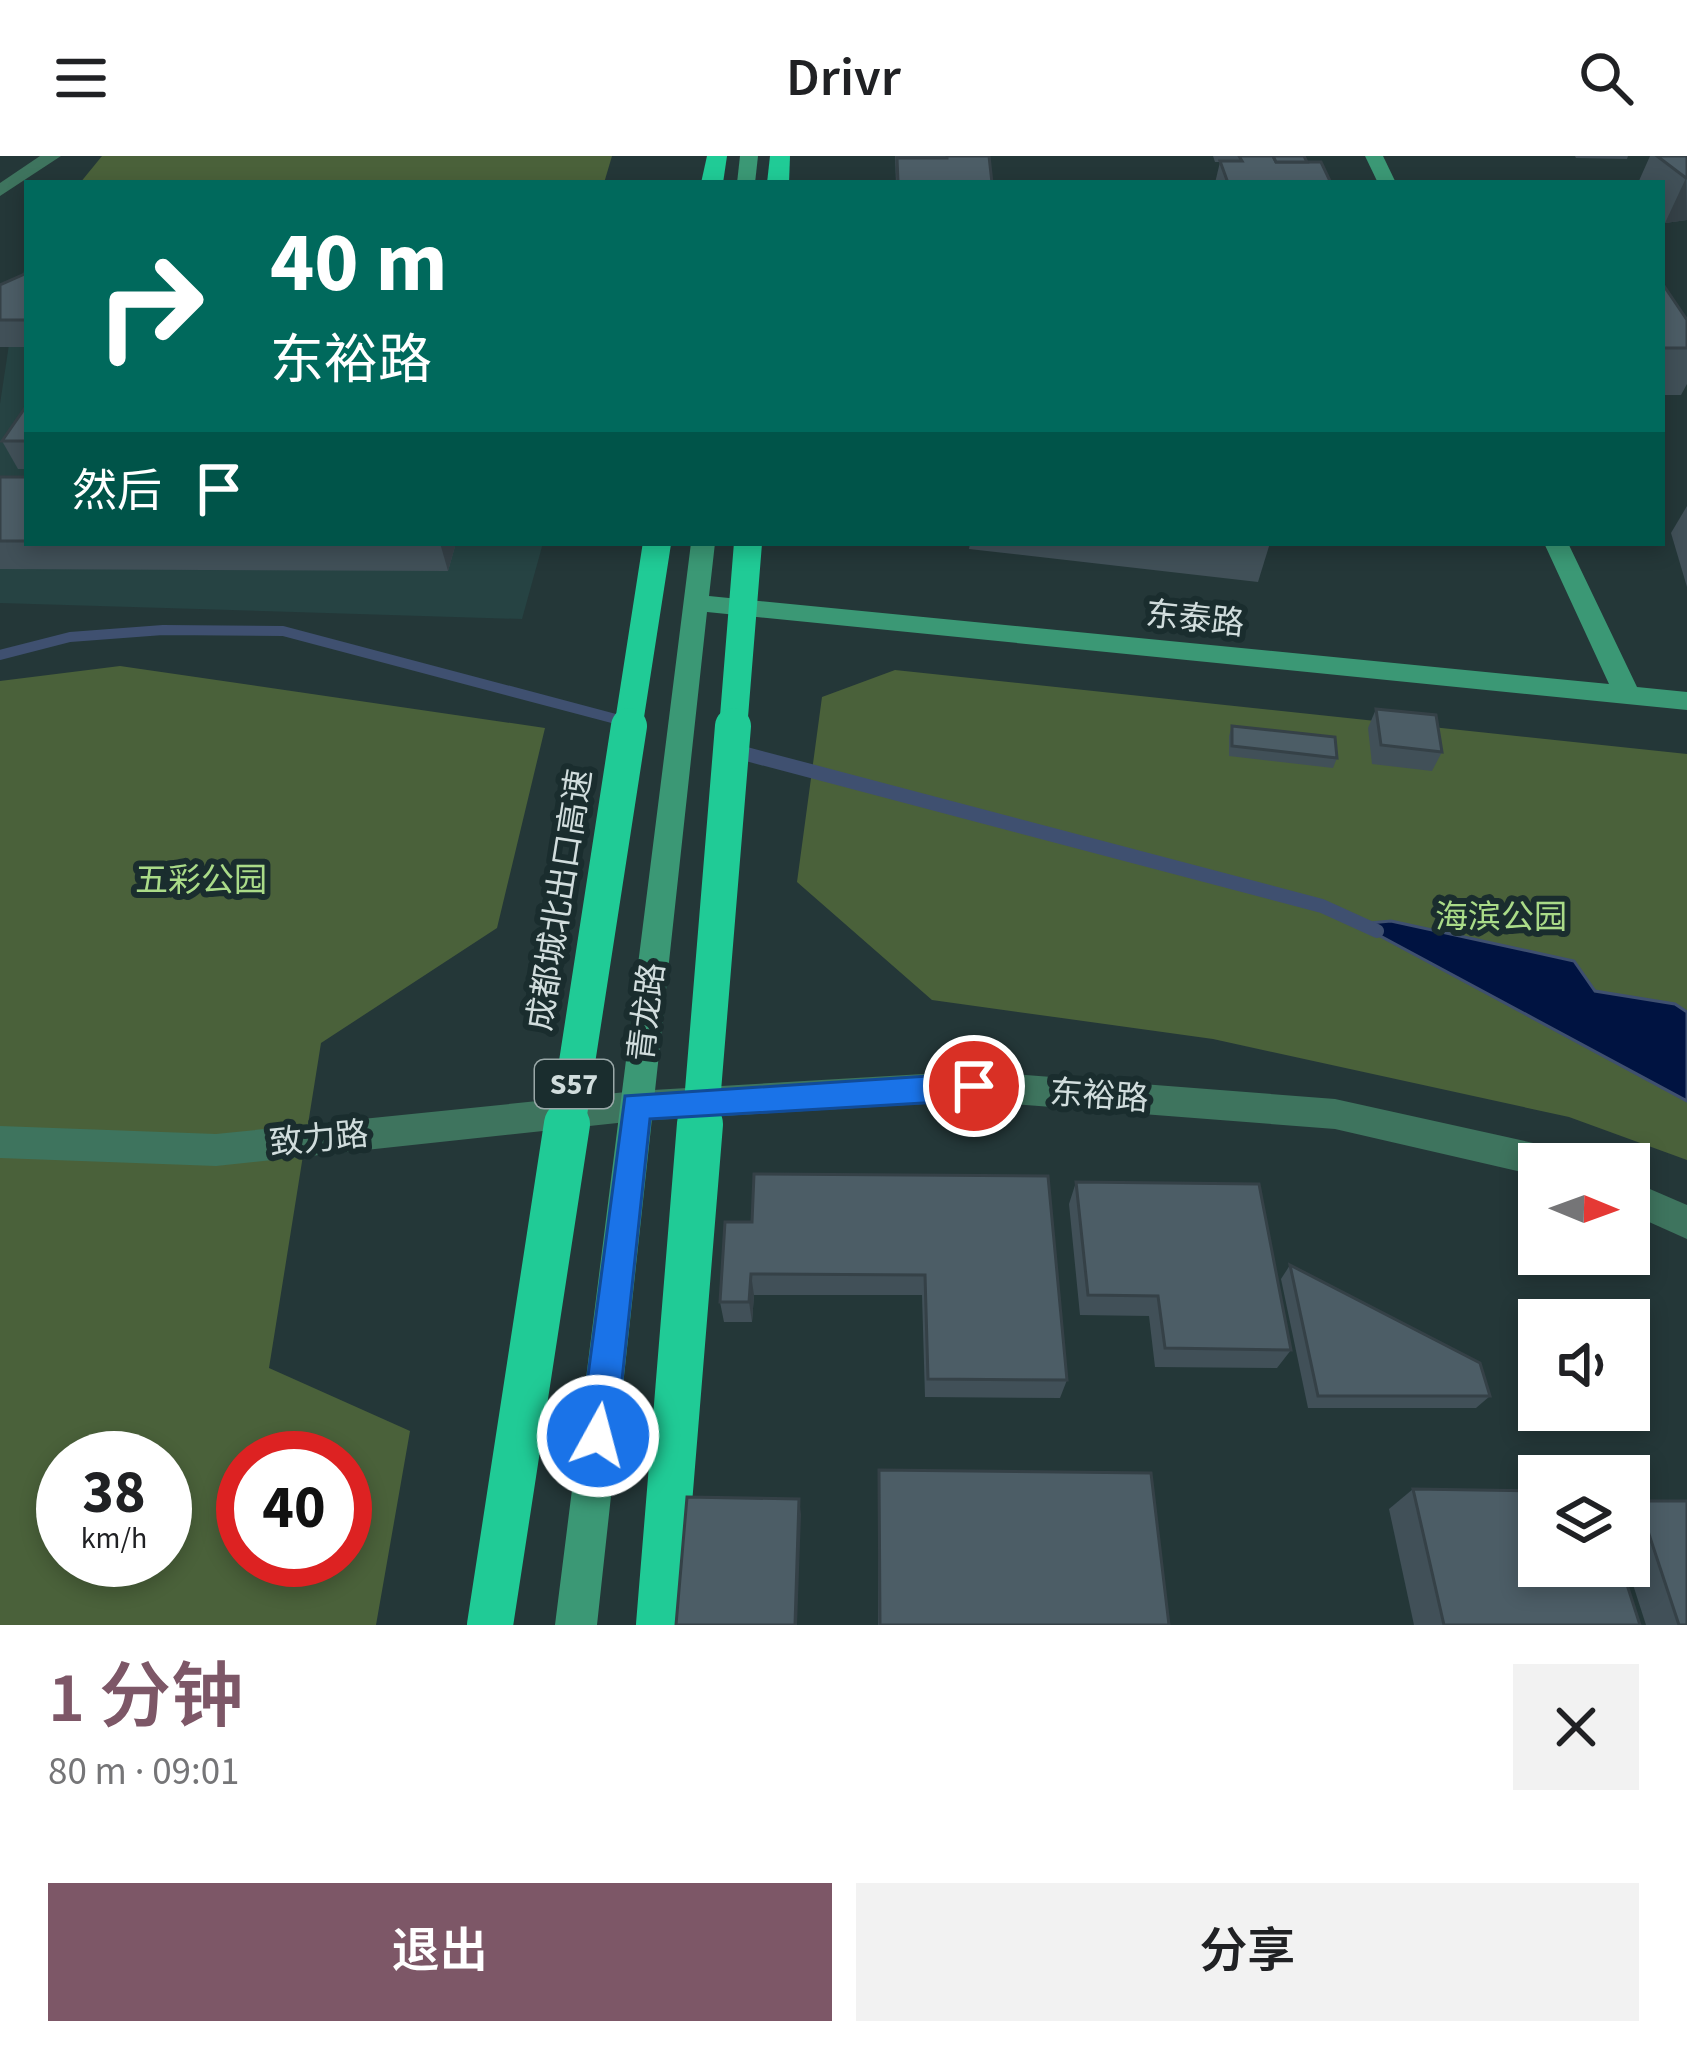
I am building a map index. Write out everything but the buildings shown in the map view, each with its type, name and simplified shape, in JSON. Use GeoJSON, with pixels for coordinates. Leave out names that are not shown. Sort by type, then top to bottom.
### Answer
{"type":"FeatureCollection","features":[{"type":"Feature","properties":{"kind":"highway","name":"成都城北出口高速"},"geometry":{"type":"LineString","coordinates":[[490,1625],[657,546]]}},
{"type":"Feature","properties":{"kind":"highway"},"geometry":{"type":"LineString","coordinates":[[659,1625],[748,546]]}},
{"type":"Feature","properties":{"kind":"street"},"geometry":{"type":"LineString","coordinates":[[0,191],[52,156]]}},
{"type":"Feature","properties":{"kind":"street","name":"青龙路"},"geometry":{"type":"LineString","coordinates":[[575,1625],[703,546]]}},
{"type":"Feature","properties":{"kind":"street"},"geometry":{"type":"LineString","coordinates":[[1557,546],[1627,694]]}},
{"type":"Feature","properties":{"kind":"street","name":"东泰路"},"geometry":{"type":"LineString","coordinates":[[696,604],[1687,701]]}},
{"type":"Feature","properties":{"kind":"street","name":"东裕路"},"geometry":{"type":"LineString","coordinates":[[636,1106],[974,1086],[1335,1114],[1518,1155]]}},
{"type":"Feature","properties":{"kind":"street","name":"致力路"},"geometry":{"type":"LineString","coordinates":[[0,1142],[216,1150],[636,1106]]}},
{"type":"Feature","properties":{"kind":"street"},"geometry":{"type":"LineString","coordinates":[[1650,1205],[1687,1222]]}},
{"type":"Feature","properties":{"kind":"shaded area"},"geometry":{"type":"Polygon","coordinates":[[[24,271],[24,546],[542,546],[522,619],[0,603],[0,404],[19,278],[24,271]]]}},
{"type":"Feature","properties":{"kind":"green space"},"geometry":{"type":"Polygon","coordinates":[[[102,156],[612,156],[605,180],[82,180],[102,156]]]}},
{"type":"Feature","properties":{"kind":"green space","name":"五彩公园"},"geometry":{"type":"Polygon","coordinates":[[[120,666],[545,728],[497,928],[321,1043],[269,1368],[410,1431],[376,1625],[0,1625],[0,681],[120,666]]]}},
{"type":"Feature","properties":{"kind":"green space","name":"海滨公园"},"geometry":{"type":"Polygon","coordinates":[[[895,670],[1687,754],[1687,1160],[1569,1117],[1213,1039],[932,1000],[797,882],[822,697],[895,670]]]}},
{"type":"Feature","properties":{"kind":"water"},"geometry":{"type":"Polygon","coordinates":[[[1391,921],[1574,961],[1595,991],[1675,1004],[1687,1012],[1687,1101],[1358,924],[1391,921]]]}},
{"type":"Feature","properties":{"kind":"waterway"},"geometry":{"type":"LineString","coordinates":[[0,655],[70,637],[163,630],[283,631],[627,722]]}},
{"type":"Feature","properties":{"kind":"waterway"},"geometry":{"type":"LineString","coordinates":[[735,751],[1322,906],[1377,931]]}},
{"type":"Feature","properties":{"kind":"route"},"geometry":{"type":"LineString","coordinates":[[598,1436],[636,1106],[974,1086]]}}]}
